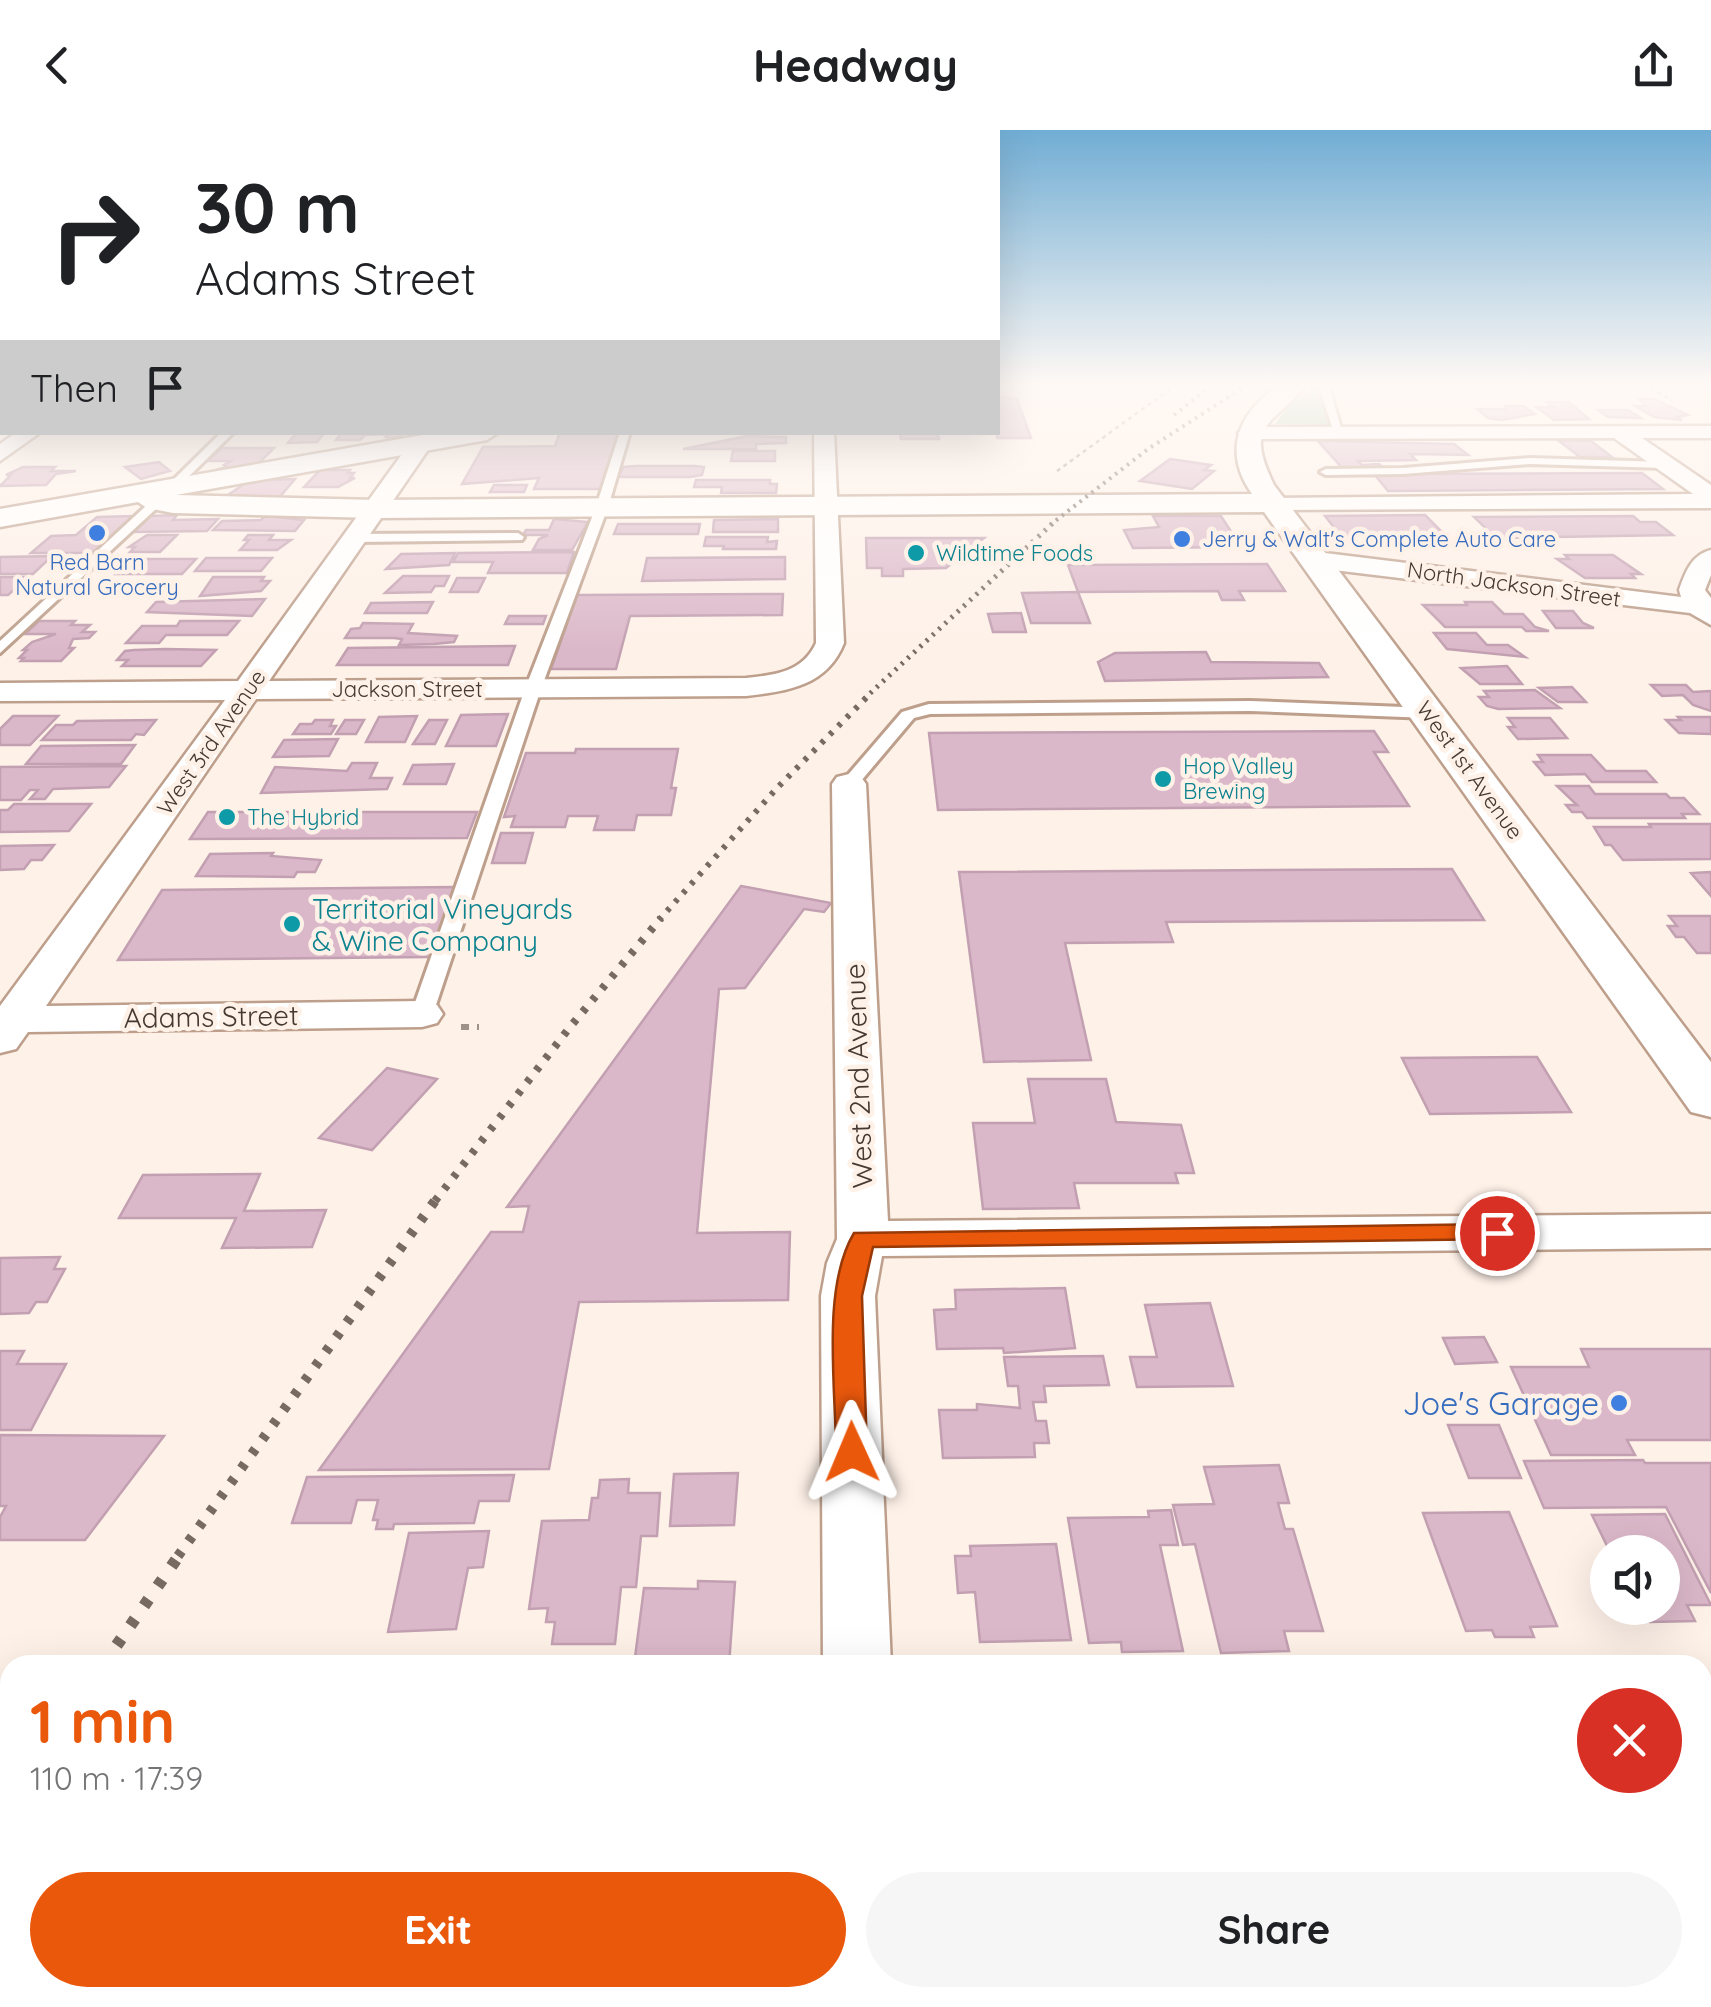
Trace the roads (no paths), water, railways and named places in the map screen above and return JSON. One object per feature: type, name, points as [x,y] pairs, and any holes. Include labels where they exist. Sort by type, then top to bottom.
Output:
[{"type":"street","points":[[0,518],[164,499],[278,475]]},
{"type":"street","name":"West 3rd Avenue","points":[[5,1026],[400,475]]},
{"type":"street","points":[[824,475],[824,506]]},
{"type":"street","name":"West 1st Avenue","points":[[1254,475],[1711,1100]]},
{"type":"street","points":[[1679,475],[1711,499]]},
{"type":"street","points":[[164,499],[376,509],[1711,499]]},
{"type":"street","name":"Jackson Street","points":[[0,692],[746,687],[785,682],[811,672],[826,658],[830,643],[824,506]]},
{"type":"street","points":[[1707,610],[1692,590],[1700,569],[1711,558]]},
{"type":"street","name":"North Jackson Street","points":[[1318,560],[1707,610]]},
{"type":"street","name":"West 2nd Avenue","points":[[850,784],[863,1239],[853,1263],[848,1296],[857,1655]]},
{"type":"street","name":"Adams Street","points":[[5,1026],[422,1014]]},
{"type":"street","points":[[863,1239],[1711,1231]]},
{"type":"lane","points":[[0,648],[188,475]]},
{"type":"lane","points":[[422,1014],[533,688],[612,475]]},
{"type":"lane","points":[[482,537],[498,508]]},
{"type":"lane","points":[[355,538],[518,537]]},
{"type":"lane","points":[[850,784],[908,715],[928,709],[1250,706],[1429,713]]},
{"type":"railway","points":[[1050,525],[1115,475]]},
{"type":"railway","points":[[864,699],[1053,523]]},
{"type":"railway","points":[[659,920],[777,788],[867,697]]},
{"type":"railway","points":[[435,1201],[570,1027],[661,918]]},
{"type":"railway","points":[[178,1556],[437,1198]]},
{"type":"railway","points":[[110,1655],[180,1554]]},
{"type":"place","name":"Red Barn Natural Grocery","points":[[97,533]]},
{"type":"place","name":"Jerry & Walt's Complete Auto Care","points":[[1182,539]]},
{"type":"place","name":"Wildtime Foods","points":[[916,553]]},
{"type":"place","name":"Hop Valley Brewing","points":[[1163,779]]},
{"type":"place","name":"The Hybrid","points":[[227,817]]},
{"type":"place","name":"Territorial Vineyards & Wine Company","points":[[292,924]]},
{"type":"place","name":"Joe's Garage","points":[[1619,1403]]}]
